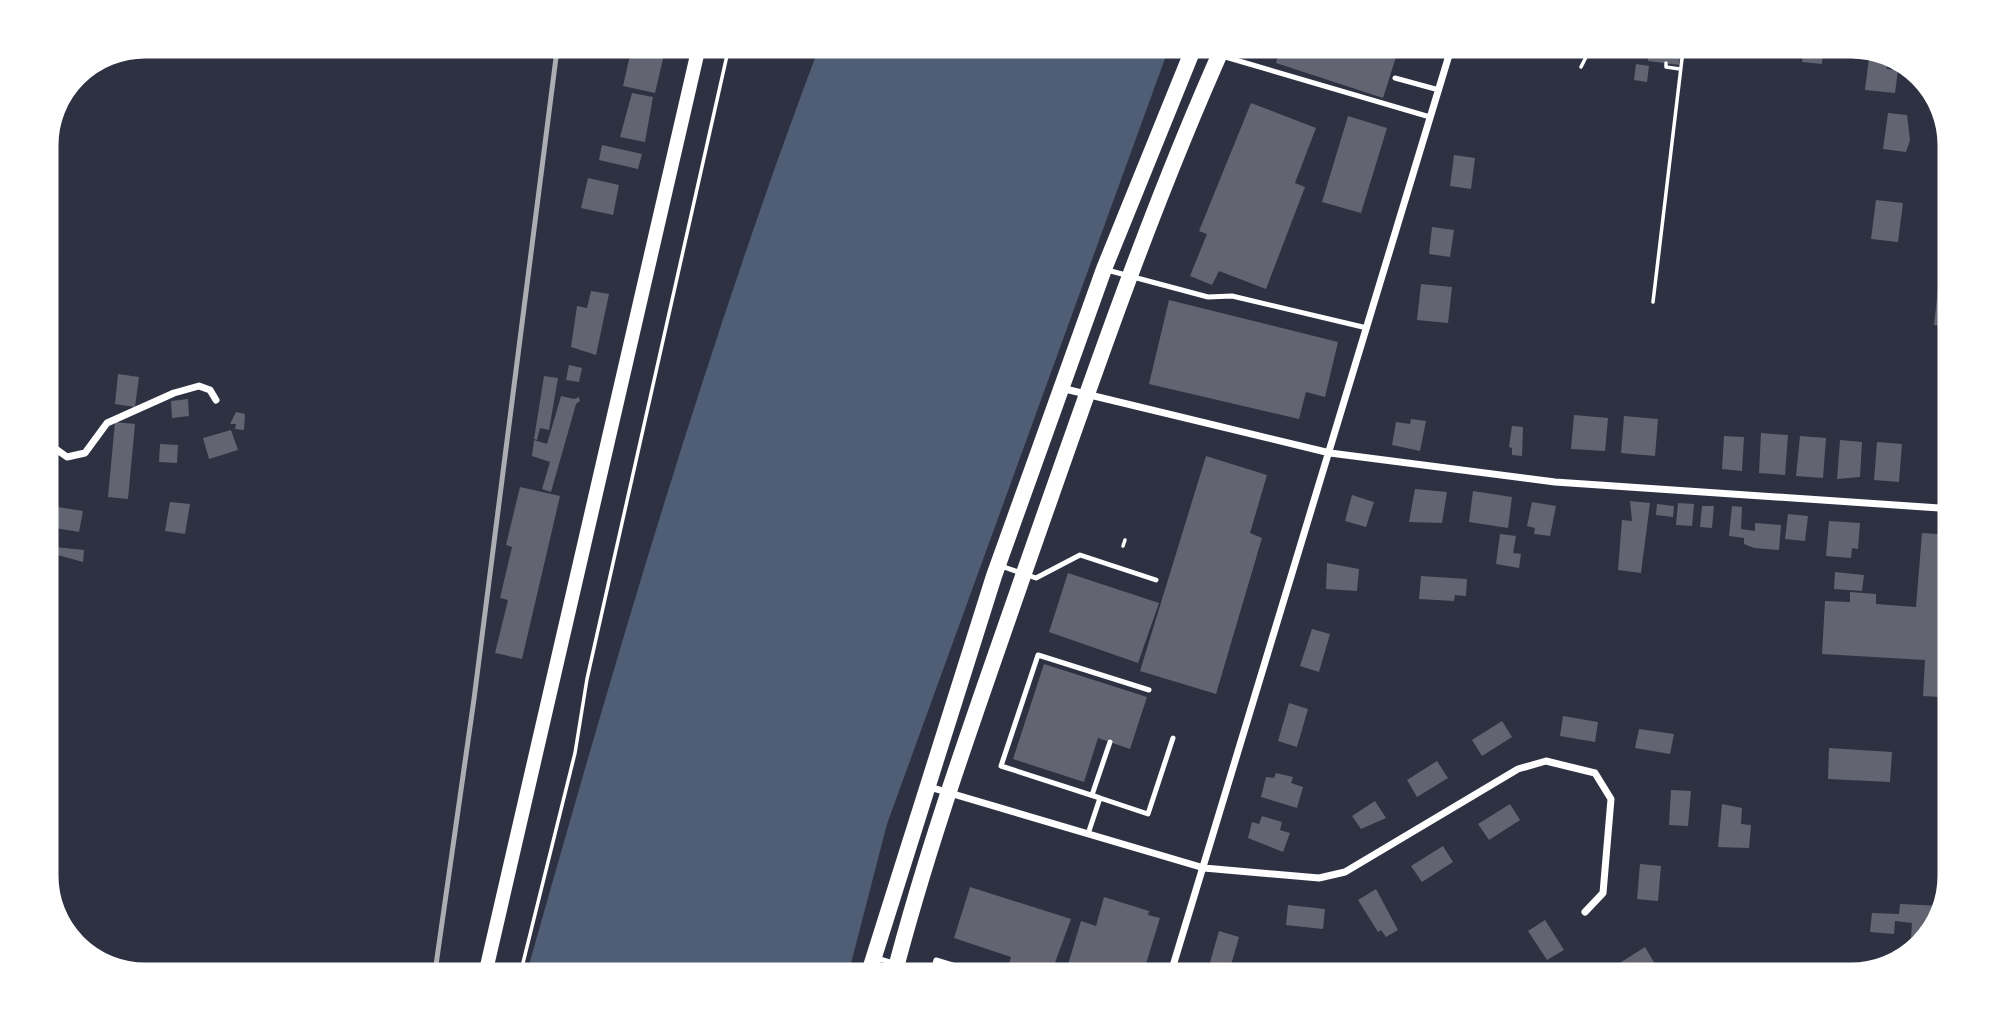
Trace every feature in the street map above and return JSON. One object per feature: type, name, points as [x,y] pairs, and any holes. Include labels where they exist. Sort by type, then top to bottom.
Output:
[{"type":"main road","points":[[487,967],[698,54]]},
{"type":"main road","points":[[870,967],[925,786],[998,565],[1104,269],[1191,54]]},
{"type":"main road","points":[[896,967],[949,793],[1084,395],[1220,54]]},
{"type":"street","points":[[1173,967],[1450,54]]},
{"type":"street","points":[[54,448],[67,457],[85,453],[107,423],[174,393],[200,386],[210,390],[216,400]]},
{"type":"street","points":[[1061,388],[1330,453],[1555,482],[1942,508]]},
{"type":"street","points":[[925,786],[1204,868],[1319,878],[1345,872],[1518,769],[1546,761],[1595,773],[1611,799],[1603,893],[1585,912]]},
{"type":"lane","points":[[1237,54],[1430,117]]},
{"type":"lane","points":[[1395,78],[1439,90]]},
{"type":"lane","points":[[1104,269],[1208,297],[1232,296],[1367,328]]},
{"type":"lane","points":[[998,565],[1036,578],[1080,555],[1157,580]]},
{"type":"lane","points":[[1149,690],[1038,655],[1002,766],[1148,814],[1173,738]]},
{"type":"lane","points":[[1092,795],[1110,742]]},
{"type":"lane","points":[[1088,834],[1100,797]]},
{"type":"lane","points":[[873,957],[889,967]]},
{"type":"lane","points":[[934,967],[936,960],[959,967]]},
{"type":"path","points":[[522,967],[575,753],[587,679],[727,54]]},
{"type":"path","points":[[1581,67],[1588,54]]},
{"type":"path","points":[[1653,302],[1682,54]]},
{"type":"path","points":[[1667,63],[1666,67],[1680,69]]},
{"type":"path","points":[[1123,546],[1125,540]]},
{"type":"water","points":[[817,54],[1167,54],[887,824],[850,967],[528,967],[663,508],[738,274]]},
{"type":"building","points":[[630,54],[664,54],[655,93],[623,86]]},
{"type":"building","points":[[1279,54],[1387,54],[1396,57],[1383,98],[1276,63]]},
{"type":"building","points":[[1648,54],[1680,54],[1679,65],[1648,61]]},
{"type":"building","points":[[1803,54],[1823,54],[1822,64],[1802,62]]},
{"type":"building","points":[[1869,58],[1886,62],[1887,69],[1898,70],[1895,93],[1865,90]]},
{"type":"building","points":[[1636,64],[1649,66],[1647,82],[1634,80]]},
{"type":"building","points":[[632,93],[653,97],[645,142],[620,137]]},
{"type":"building","points":[[1251,103],[1316,128],[1295,183],[1305,187],[1266,289],[1219,271],[1212,285],[1190,276],[1207,234],[1199,231]]},
{"type":"building","points":[[1888,113],[1907,115],[1910,140],[1906,152],[1883,149]]},
{"type":"building","points":[[1348,116],[1387,128],[1361,213],[1322,202]]},
{"type":"building","points":[[602,145],[642,154],[638,169],[599,160]]},
{"type":"building","points":[[1454,155],[1475,158],[1471,189],[1450,186]]},
{"type":"building","points":[[588,178],[619,185],[613,215],[581,208]]},
{"type":"building","points":[[1876,200],[1903,203],[1898,242],[1871,239]]},
{"type":"building","points":[[1432,227],[1454,230],[1450,257],[1429,254]]},
{"type":"building","points":[[1939,280],[1942,280],[1942,326],[1934,325]]},
{"type":"building","points":[[1421,284],[1452,287],[1448,323],[1417,320]]},
{"type":"building","points":[[591,291],[609,294],[596,355],[571,347],[577,306],[587,308]]},
{"type":"building","points":[[1169,300],[1338,342],[1325,397],[1306,392],[1299,419],[1149,384]]},
{"type":"building","points":[[569,365],[582,368],[579,382],[566,380]]},
{"type":"building","points":[[118,374],[139,377],[135,407],[115,404]]},
{"type":"building","points":[[544,376],[558,378],[549,430],[540,428],[537,440],[534,439]]},
{"type":"building","points":[[561,396],[574,399],[579,397],[580,401],[576,404],[551,492],[542,489],[550,462],[532,456],[534,440],[547,444]]},
{"type":"building","points":[[188,399],[189,416],[172,418],[171,401]]},
{"type":"building","points":[[236,412],[245,414],[244,430],[235,429],[236,424],[230,424]]},
{"type":"building","points":[[1574,415],[1608,418],[1605,451],[1571,449]]},
{"type":"building","points":[[1624,416],[1658,419],[1655,456],[1621,453]]},
{"type":"building","points":[[1411,419],[1426,421],[1420,451],[1392,445],[1396,422],[1410,424]]},
{"type":"building","points":[[115,422],[135,424],[128,499],[108,497]]},
{"type":"building","points":[[1512,426],[1523,427],[1522,456],[1512,455],[1512,448],[1509,447]]},
{"type":"building","points":[[231,430],[238,450],[209,459],[203,438]]},
{"type":"building","points":[[1761,433],[1788,435],[1785,475],[1759,473]]},
{"type":"building","points":[[1724,436],[1744,437],[1742,471],[1722,469]]},
{"type":"building","points":[[1800,436],[1826,438],[1823,478],[1796,476]]},
{"type":"building","points":[[1840,440],[1862,442],[1860,477],[1837,479]]},
{"type":"building","points":[[1877,442],[1902,444],[1899,482],[1874,480]]},
{"type":"building","points":[[160,444],[178,445],[177,463],[159,462]]},
{"type":"building","points":[[1206,456],[1267,475],[1250,533],[1262,538],[1216,694],[1140,671]]},
{"type":"building","points":[[520,487],[560,496],[522,659],[495,653],[508,600],[500,598],[512,547],[506,545]]},
{"type":"building","points":[[1415,489],[1447,492],[1442,523],[1409,522]]},
{"type":"building","points":[[1473,491],[1512,497],[1508,528],[1469,522]]},
{"type":"building","points":[[1352,495],[1374,502],[1366,527],[1345,521]]},
{"type":"building","points":[[1630,501],[1650,503],[1641,573],[1618,570],[1622,520],[1632,521]]},
{"type":"building","points":[[170,502],[190,504],[185,534],[165,531]]},
{"type":"building","points":[[1532,502],[1556,506],[1550,536],[1534,534],[1535,528],[1527,526]]},
{"type":"building","points":[[1678,503],[1694,504],[1692,526],[1676,525]]},
{"type":"building","points":[[1657,504],[1674,506],[1673,517],[1656,515]]},
{"type":"building","points":[[1702,506],[1714,506],[1712,528],[1700,527]]},
{"type":"building","points":[[1732,506],[1742,507],[1741,529],[1755,531],[1755,523],[1781,525],[1779,550],[1754,548],[1744,544],[1744,538],[1729,536]]},
{"type":"building","points":[[58,507],[83,511],[79,532],[55,528]]},
{"type":"building","points":[[1788,514],[1808,516],[1805,541],[1785,539]]},
{"type":"building","points":[[1829,521],[1860,523],[1858,549],[1852,548],[1851,558],[1826,556]]},
{"type":"building","points":[[1922,533],[1942,534],[1942,697],[1923,696],[1925,660],[1822,654],[1825,601],[1850,602],[1850,592],[1876,594],[1876,604],[1916,607]]},
{"type":"building","points":[[1500,534],[1516,536],[1513,553],[1521,554],[1519,568],[1496,564]]},
{"type":"building","points":[[55,547],[84,550],[83,562],[54,554]]},
{"type":"building","points":[[1327,563],[1359,569],[1357,591],[1326,589]]},
{"type":"building","points":[[1835,572],[1864,575],[1862,591],[1834,589]]},
{"type":"building","points":[[1068,573],[1159,603],[1138,663],[1049,632]]},
{"type":"building","points":[[1421,576],[1467,579],[1466,596],[1455,595],[1454,601],[1419,599]]},
{"type":"building","points":[[1312,629],[1330,634],[1319,672],[1300,666]]},
{"type":"building","points":[[1044,664],[1147,697],[1130,749],[1098,738],[1084,782],[1013,759]]},
{"type":"building","points":[[1289,703],[1308,709],[1297,747],[1278,741]]},
{"type":"building","points":[[1563,716],[1598,722],[1595,742],[1560,736]]},
{"type":"building","points":[[1502,721],[1512,737],[1482,756],[1472,740]]},
{"type":"building","points":[[1639,729],[1674,734],[1670,754],[1635,748]]},
{"type":"building","points":[[1829,748],[1892,752],[1890,782],[1828,779]]},
{"type":"building","points":[[1437,761],[1448,778],[1417,797],[1407,780]]},
{"type":"building","points":[[1276,773],[1293,777],[1291,783],[1303,787],[1297,808],[1261,797],[1266,777],[1274,778]]},
{"type":"building","points":[[1671,790],[1691,791],[1688,826],[1669,825]]},
{"type":"building","points":[[1375,801],[1386,818],[1361,829],[1352,816]]},
{"type":"building","points":[[1510,804],[1520,820],[1489,840],[1478,824]]},
{"type":"building","points":[[1722,804],[1742,808],[1741,824],[1751,825],[1749,848],[1718,847]]},
{"type":"building","points":[[1262,816],[1282,822],[1280,830],[1290,833],[1283,852],[1248,838],[1252,822],[1259,824]]},
{"type":"building","points":[[1443,846],[1453,862],[1422,882],[1411,866]]},
{"type":"building","points":[[1640,864],[1661,866],[1658,901],[1637,899]]},
{"type":"building","points":[[970,887],[1071,919],[1053,967],[1008,967],[1011,957],[954,938]]},
{"type":"building","points":[[1376,889],[1398,930],[1386,937],[1381,930],[1378,932],[1358,900]]},
{"type":"building","points":[[1104,897],[1149,911],[1148,915],[1160,918],[1145,967],[1133,964],[1132,967],[1067,967],[1081,921],[1096,926]]},
{"type":"building","points":[[1900,904],[1936,906],[1926,926],[1911,944],[1912,923],[1895,921],[1894,934],[1870,932],[1872,913],[1899,914]]},
{"type":"building","points":[[1288,905],[1325,909],[1323,929],[1286,925]]},
{"type":"building","points":[[1545,920],[1564,950],[1547,960],[1528,931]]},
{"type":"building","points":[[1219,931],[1239,937],[1230,967],[1209,966]]},
{"type":"building","points":[[1645,947],[1655,964],[1650,967],[1615,966]]},
{"type":"railway","points":[[436,967],[474,699],[556,54]]}]
